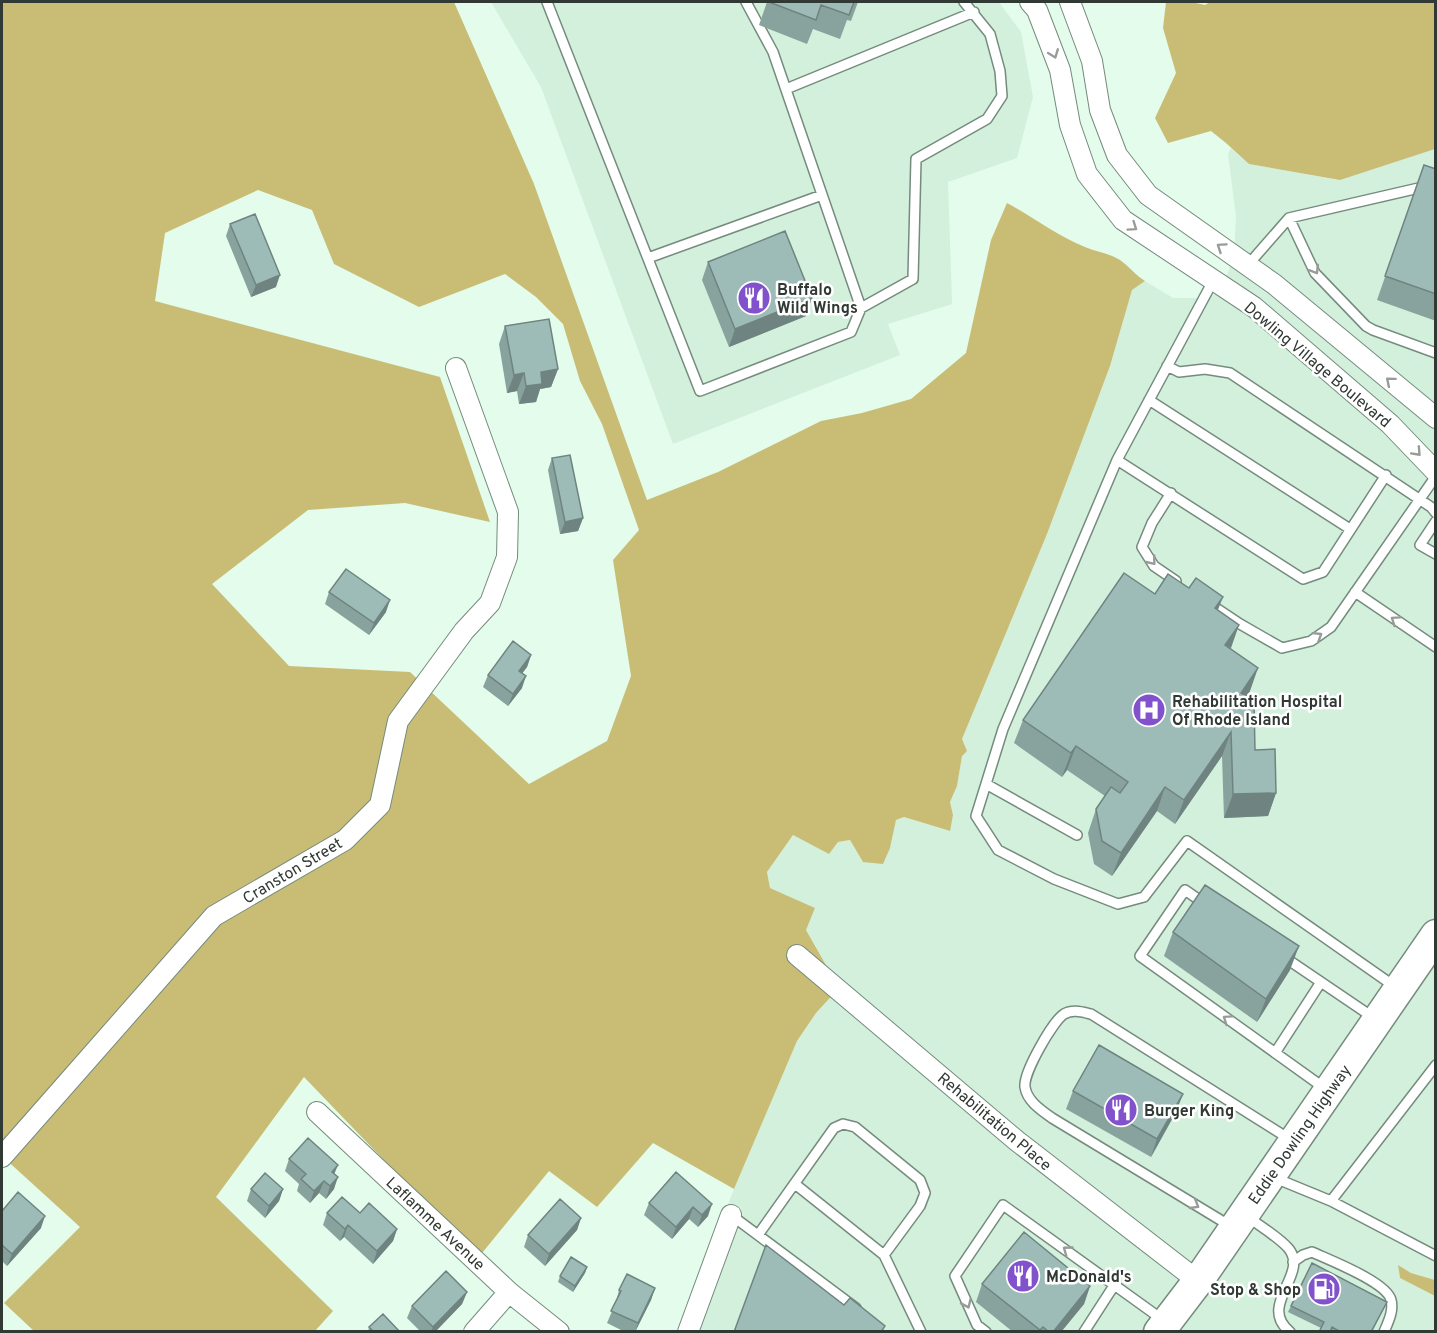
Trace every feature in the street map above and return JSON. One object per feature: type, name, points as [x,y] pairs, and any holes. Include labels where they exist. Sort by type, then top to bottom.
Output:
[{"type":"main road","name":"Eddie Dowling Highway","points":[[1162,1327],[1198,1281],[1436,935]]},
{"type":"street","name":"Dowling Village Boulevard","points":[[1030,2],[1037,10],[1060,70],[1070,125],[1087,174],[1124,220],[1263,315],[1390,424],[1436,474]]},
{"type":"street","name":"Dowling Village Boulevard","points":[[1070,2],[1092,61],[1100,110],[1117,155],[1148,195],[1274,284],[1436,418]]},
{"type":"street","name":"Cranston Street","points":[[2,1157],[214,916],[345,840],[380,805],[398,721],[464,631],[490,603],[507,557],[508,512],[456,368]]},
{"type":"street","name":"Rehabilitation Place","points":[[797,955],[1017,1141],[1198,1281]]},
{"type":"street","name":"Laflamme Avenue","points":[[317,1112],[509,1292],[559,1332]]},
{"type":"street","points":[[688,1332],[731,1215]]},
{"type":"street","points":[[474,1332],[509,1292]]},
{"type":"lane","points":[[547,2],[700,391],[851,332],[861,308],[913,279],[916,159],[987,118],[1002,96],[1000,71],[990,34],[964,2]]},
{"type":"lane","points":[[746,2],[773,52],[861,308]]},
{"type":"lane","points":[[786,89],[974,12]]},
{"type":"lane","points":[[1247,266],[1289,218],[1436,184]]},
{"type":"lane","points":[[1425,186],[1436,190]]},
{"type":"lane","points":[[648,258],[822,195]]},
{"type":"lane","points":[[1289,218],[1315,273],[1366,326],[1436,353]]},
{"type":"lane","points":[[1213,281],[1117,460],[1003,729],[976,816],[998,850],[1054,879],[1118,904],[1144,897],[1187,841],[1399,989]]},
{"type":"lane","points":[[1167,366],[1179,372],[1205,369],[1230,374],[1386,475],[1436,513]]},
{"type":"lane","points":[[1149,400],[1350,529]]},
{"type":"lane","points":[[1117,460],[1303,579],[1323,572],[1386,475]]},
{"type":"lane","points":[[1202,598],[1240,624],[1282,648],[1311,640],[1331,627],[1436,474]]},
{"type":"lane","points":[[1171,493],[1152,523],[1142,547],[1154,566],[1183,585]]},
{"type":"lane","points":[[1436,520],[1420,545],[1436,554]]},
{"type":"lane","points":[[1355,592],[1436,647]]},
{"type":"lane","points":[[986,784],[1077,835]]},
{"type":"lane","points":[[1214,910],[1185,890],[1140,956],[1329,1091]]},
{"type":"lane","points":[[1273,950],[1377,1020]]},
{"type":"lane","points":[[1275,1053],[1321,982]]},
{"type":"lane","points":[[1290,1332],[1280,1321],[1278,1313],[1293,1262],[1289,1249],[1239,1221],[1157,1181],[1052,1118],[1031,1100],[1025,1087],[1027,1073],[1055,1023],[1065,1013],[1078,1011],[1091,1014],[1293,1142]]},
{"type":"lane","points":[[1331,1201],[1436,1065]]},
{"type":"lane","points":[[758,1235],[834,1128],[843,1124],[855,1127],[920,1180],[925,1192],[920,1206],[884,1255]]},
{"type":"lane","points":[[1270,1176],[1331,1201],[1436,1256]]},
{"type":"lane","points":[[795,1184],[884,1255],[919,1330]]},
{"type":"lane","points":[[986,1332],[977,1325],[955,1276],[1003,1204],[1114,1284],[1162,1327]]},
{"type":"lane","points":[[731,1215],[868,1318]]},
{"type":"lane","points":[[1293,1262],[1312,1252],[1376,1283],[1391,1298],[1392,1310],[1384,1332]]},
{"type":"lane","points":[[1084,1332],[1114,1284]]},
{"type":"shaded area","points":[[2,2],[454,2],[534,184],[647,500],[718,472],[821,421],[862,413],[911,399],[966,353],[991,240],[1007,203],[1075,243],[1120,260],[1145,281],[1132,290],[1110,366],[1047,534],[962,739],[967,751],[962,756],[957,786],[950,802],[953,815],[950,831],[904,817],[896,820],[890,848],[883,864],[863,862],[850,840],[838,842],[829,854],[793,835],[767,872],[770,888],[815,908],[806,930],[839,988],[816,1013],[797,1041],[734,1189],[653,1143],[597,1207],[549,1171],[478,1258],[304,1077],[216,1197],[333,1311],[315,1331],[35,1332],[4,1303],[80,1227],[2,1156]],"holes":[[[258,190],[312,210],[334,264],[419,307],[505,274],[536,297],[563,324],[580,381],[602,424],[639,530],[613,560],[631,676],[607,741],[529,784],[410,672],[289,666],[212,584],[308,510],[405,503],[490,522],[440,377],[155,301],[165,233]]]},
{"type":"shaded area","points":[[491,2],[999,2],[1021,32],[1033,97],[1017,158],[948,182],[952,304],[888,324],[900,355],[673,444],[541,87]]},
{"type":"shaded area","points":[[1166,2],[1191,2],[1205,5],[1210,2],[1435,2],[1435,149],[1340,180],[1249,164],[1211,131],[1168,143],[1155,118],[1176,73],[1163,28]]},
{"type":"shaded area","points":[[1231,148],[1249,164],[1339,180],[1435,149],[1435,1280],[1411,1273],[1398,1266],[1400,1278],[1435,1296],[1435,1331],[679,1332],[734,1189],[797,1041],[816,1013],[839,988],[806,930],[815,908],[770,888],[767,872],[793,835],[829,854],[838,842],[850,840],[863,862],[890,848],[896,820],[904,817],[949,831],[953,815],[950,802],[957,786],[962,739],[1047,534],[1110,366],[1132,290],[1145,281],[1173,298],[1197,298],[1218,294],[1227,275],[1234,255],[1236,216],[1228,154]]},
{"type":"shaded area","points":[[1398,1265],[1411,1273],[1435,1280],[1435,1296],[1400,1278]]},
{"type":"building","points":[[769,2],[854,2],[849,15],[821,5],[816,20]]},
{"type":"building","points":[[1424,165],[1436,169],[1436,294],[1385,276]]},
{"type":"building","points":[[255,214],[280,275],[256,285],[230,224]]},
{"type":"building","name":"Buffalo Wild Wings","points":[[785,231],[812,298],[735,329],[708,262]]},
{"type":"building","points":[[549,319],[558,369],[541,372],[542,384],[526,386],[524,373],[514,375],[505,326]]},
{"type":"building","points":[[570,455],[583,518],[565,522],[552,458]]},
{"type":"building","points":[[346,569],[390,600],[374,623],[329,592]]},
{"type":"building","points":[[1124,573],[1155,594],[1168,574],[1189,588],[1196,578],[1223,597],[1215,608],[1239,625],[1225,645],[1258,668],[1241,693],[1254,702],[1255,750],[1275,749],[1276,793],[1233,794],[1231,732],[1184,800],[1165,787],[1121,853],[1102,841],[1096,809],[1111,787],[1120,793],[1128,782],[1076,746],[1071,753],[1023,720]]},
{"type":"building","points":[[513,641],[531,655],[519,671],[526,676],[513,694],[488,675]]},
{"type":"building","points":[[1205,885],[1299,946],[1266,999],[1173,932]]},
{"type":"building","name":"Burger King","points":[[1099,1045],[1183,1094],[1157,1139],[1073,1091]]},
{"type":"building","points":[[308,1138],[338,1165],[332,1172],[338,1177],[330,1186],[324,1181],[314,1191],[301,1179],[306,1174],[289,1159]]},
{"type":"building","points":[[676,1172],[712,1204],[702,1215],[693,1207],[676,1227],[649,1203]]},
{"type":"building","points":[[265,1173],[283,1189],[269,1206],[251,1189]]},
{"type":"building","points":[[18,1192],[45,1216],[12,1254],[2,1245],[2,1211]]},
{"type":"building","points":[[342,1197],[360,1213],[369,1203],[397,1229],[377,1251],[348,1225],[345,1229],[327,1213]]},
{"type":"building","points":[[560,1199],[581,1218],[549,1254],[528,1235]]},
{"type":"building","name":"McDonald's","points":[[1024,1232],[1090,1286],[1053,1332],[1043,1327],[1040,1330],[982,1284]]},
{"type":"building","points":[[766,1245],[844,1305],[850,1298],[885,1326],[881,1332],[734,1332]]},
{"type":"building","points":[[571,1257],[587,1267],[575,1286],[560,1276]]},
{"type":"building","name":"Stop & Shop","points":[[1312,1263],[1387,1302],[1371,1332],[1341,1332],[1332,1327],[1330,1332],[1322,1332],[1320,1330],[1324,1322],[1291,1306]]},
{"type":"building","points":[[446,1271],[467,1292],[433,1327],[412,1306]]},
{"type":"building","points":[[627,1274],[655,1288],[638,1323],[611,1311]]},
{"type":"building","points":[[383,1314],[400,1332],[374,1332],[369,1327]]},
{"type":"place","name":"Buffalo Wild Wings","points":[[754,298]]},
{"type":"place","name":"Rehabilitation Hospital Of Rhode Island","points":[[1149,710]]},
{"type":"place","name":"Burger King","points":[[1121,1110]]},
{"type":"place","name":"McDonald's","points":[[1023,1276]]},
{"type":"place","name":"Stop & Shop","points":[[1324,1289]]}]
